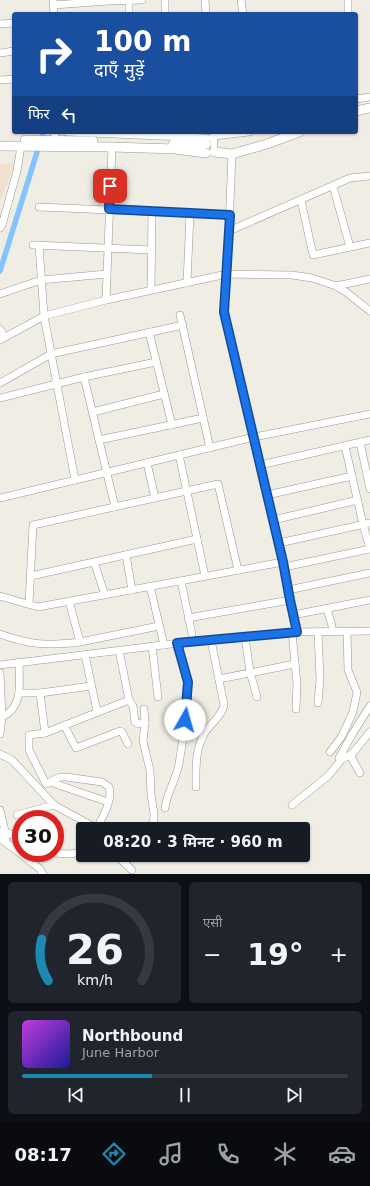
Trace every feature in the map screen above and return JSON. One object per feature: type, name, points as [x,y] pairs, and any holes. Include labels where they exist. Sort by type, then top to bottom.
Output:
[{"type":"main road","points":[[358,105],[370,102]]},
{"type":"main road","points":[[358,111],[370,108]]},
{"type":"main road","points":[[0,146],[54,140],[149,139],[211,142],[242,147],[265,141],[281,134]]},
{"type":"main road","points":[[54,140],[112,147],[175,149],[211,142],[232,154],[294,134]]},
{"type":"main road","points":[[0,140],[23,144]]},
{"type":"street","points":[[129,0],[130,12]]},
{"type":"street","points":[[53,3],[142,0]]},
{"type":"street","points":[[165,0],[165,12]]},
{"type":"street","points":[[204,0],[206,12]]},
{"type":"street","points":[[241,0],[242,12]]},
{"type":"street","points":[[348,0],[348,12]]},
{"type":"street","points":[[0,24],[12,23]]},
{"type":"street","points":[[0,53],[12,51]]},
{"type":"street","points":[[0,80],[12,79]]},
{"type":"street","points":[[358,98],[370,96]]},
{"type":"street","points":[[90,134],[149,139]]},
{"type":"street","points":[[211,142],[241,134]]},
{"type":"street","points":[[0,228],[23,144]]},
{"type":"street","points":[[106,300],[112,147]]},
{"type":"street","points":[[232,154],[224,312],[284,565],[295,631],[295,664],[297,684],[296,709]]},
{"type":"street","points":[[229,231],[350,178],[370,176]]},
{"type":"street","points":[[333,186],[350,247]]},
{"type":"street","points":[[301,200],[313,256],[370,243]]},
{"type":"street","points":[[39,208],[109,209],[230,215]]},
{"type":"street","points":[[151,290],[152,211]]},
{"type":"street","points":[[187,282],[190,213]]},
{"type":"street","points":[[75,480],[44,316],[36,245],[151,250]]},
{"type":"street","points":[[0,294],[41,280],[107,274]]},
{"type":"street","points":[[0,329],[2,339],[44,316],[106,300],[227,274],[292,275],[312,278],[336,286],[370,311]]},
{"type":"street","points":[[336,286],[370,279]]},
{"type":"street","points":[[180,315],[210,448]]},
{"type":"street","points":[[0,383],[51,354],[183,325]]},
{"type":"street","points":[[149,332],[172,425]]},
{"type":"street","points":[[0,398],[84,377],[156,362]]},
{"type":"street","points":[[84,377],[115,506]]},
{"type":"street","points":[[92,412],[164,394]]},
{"type":"street","points":[[0,498],[254,437],[370,414]]},
{"type":"street","points":[[99,440],[203,418]]},
{"type":"street","points":[[260,465],[370,440]]},
{"type":"street","points":[[360,442],[370,489]]},
{"type":"street","points":[[0,596],[38,607],[238,570],[284,565],[370,549],[367,524],[358,500],[345,446]]},
{"type":"street","points":[[179,455],[205,576]]},
{"type":"street","points":[[147,463],[155,498]]},
{"type":"street","points":[[268,495],[352,476]]},
{"type":"street","points":[[29,604],[33,524],[218,484],[238,570]]},
{"type":"street","points":[[273,520],[358,500]]},
{"type":"street","points":[[279,543],[367,524]]},
{"type":"street","points":[[31,576],[197,539]]},
{"type":"street","points":[[126,555],[132,590]]},
{"type":"street","points":[[94,562],[104,595]]},
{"type":"street","points":[[288,590],[370,573]]},
{"type":"street","points":[[181,581],[192,634]]},
{"type":"street","points":[[150,586],[163,641]]},
{"type":"street","points":[[188,618],[290,600]]},
{"type":"street","points":[[293,615],[370,600]]},
{"type":"street","points":[[69,601],[80,642]]},
{"type":"street","points":[[327,609],[332,626]]},
{"type":"street","points":[[0,634],[38,644],[61,644],[80,642],[160,626]]},
{"type":"street","points":[[0,665],[152,646],[163,641],[177,643],[295,631],[370,631]]},
{"type":"street","points":[[318,632],[320,679],[318,703]]},
{"type":"street","points":[[330,752],[342,736],[353,712],[357,692],[348,670],[347,632]]},
{"type":"street","points":[[245,637],[250,672],[257,697]]},
{"type":"street","points":[[196,786],[196,768],[203,735],[223,708],[211,640]]},
{"type":"street","points":[[165,808],[167,794],[179,765],[188,690],[188,682],[177,643]]},
{"type":"street","points":[[152,646],[158,697]]},
{"type":"street","points":[[119,650],[129,700],[133,706],[135,722],[139,724],[145,723]]},
{"type":"street","points":[[85,655],[97,711]]},
{"type":"street","points":[[2,717],[12,710],[18,700],[19,662]]},
{"type":"street","points":[[219,679],[295,664]]},
{"type":"street","points":[[0,673],[2,717],[0,734]]},
{"type":"street","points":[[19,693],[40,693],[91,686]]},
{"type":"street","points":[[40,693],[45,732]]},
{"type":"street","points":[[100,822],[108,802],[110,789],[108,785],[102,782],[66,777],[60,777],[46,784],[33,757],[30,754],[28,746],[29,735],[45,732],[129,700]]},
{"type":"street","points":[[342,759],[339,758],[352,733],[370,706]]},
{"type":"street","points":[[144,709],[145,723],[143,742],[150,770],[153,822]]},
{"type":"street","points":[[64,725],[76,748],[120,731],[128,744]]},
{"type":"street","points":[[292,805],[328,776],[342,759],[356,750],[370,732]]},
{"type":"street","points":[[0,754],[12,760],[54,805],[87,822]]},
{"type":"street","points":[[350,755],[360,773]]},
{"type":"street","points":[[50,782],[108,802]]},
{"type":"street","points":[[36,810],[54,805]]},
{"type":"street","points":[[0,810],[6,843]]},
{"type":"street","points":[[0,838],[40,869],[43,874]]},
{"type":"street","points":[[64,854],[76,853]]},
{"type":"street","points":[[123,862],[132,870]]},
{"type":"shaded area","points":[[15,163],[0,202],[0,164]]},
{"type":"waterway","points":[[0,271],[43,134]]},
{"type":"route","points":[[110,186],[109,209],[230,215],[224,312],[283,562],[297,632],[177,643],[188,682],[185,720]]}]
